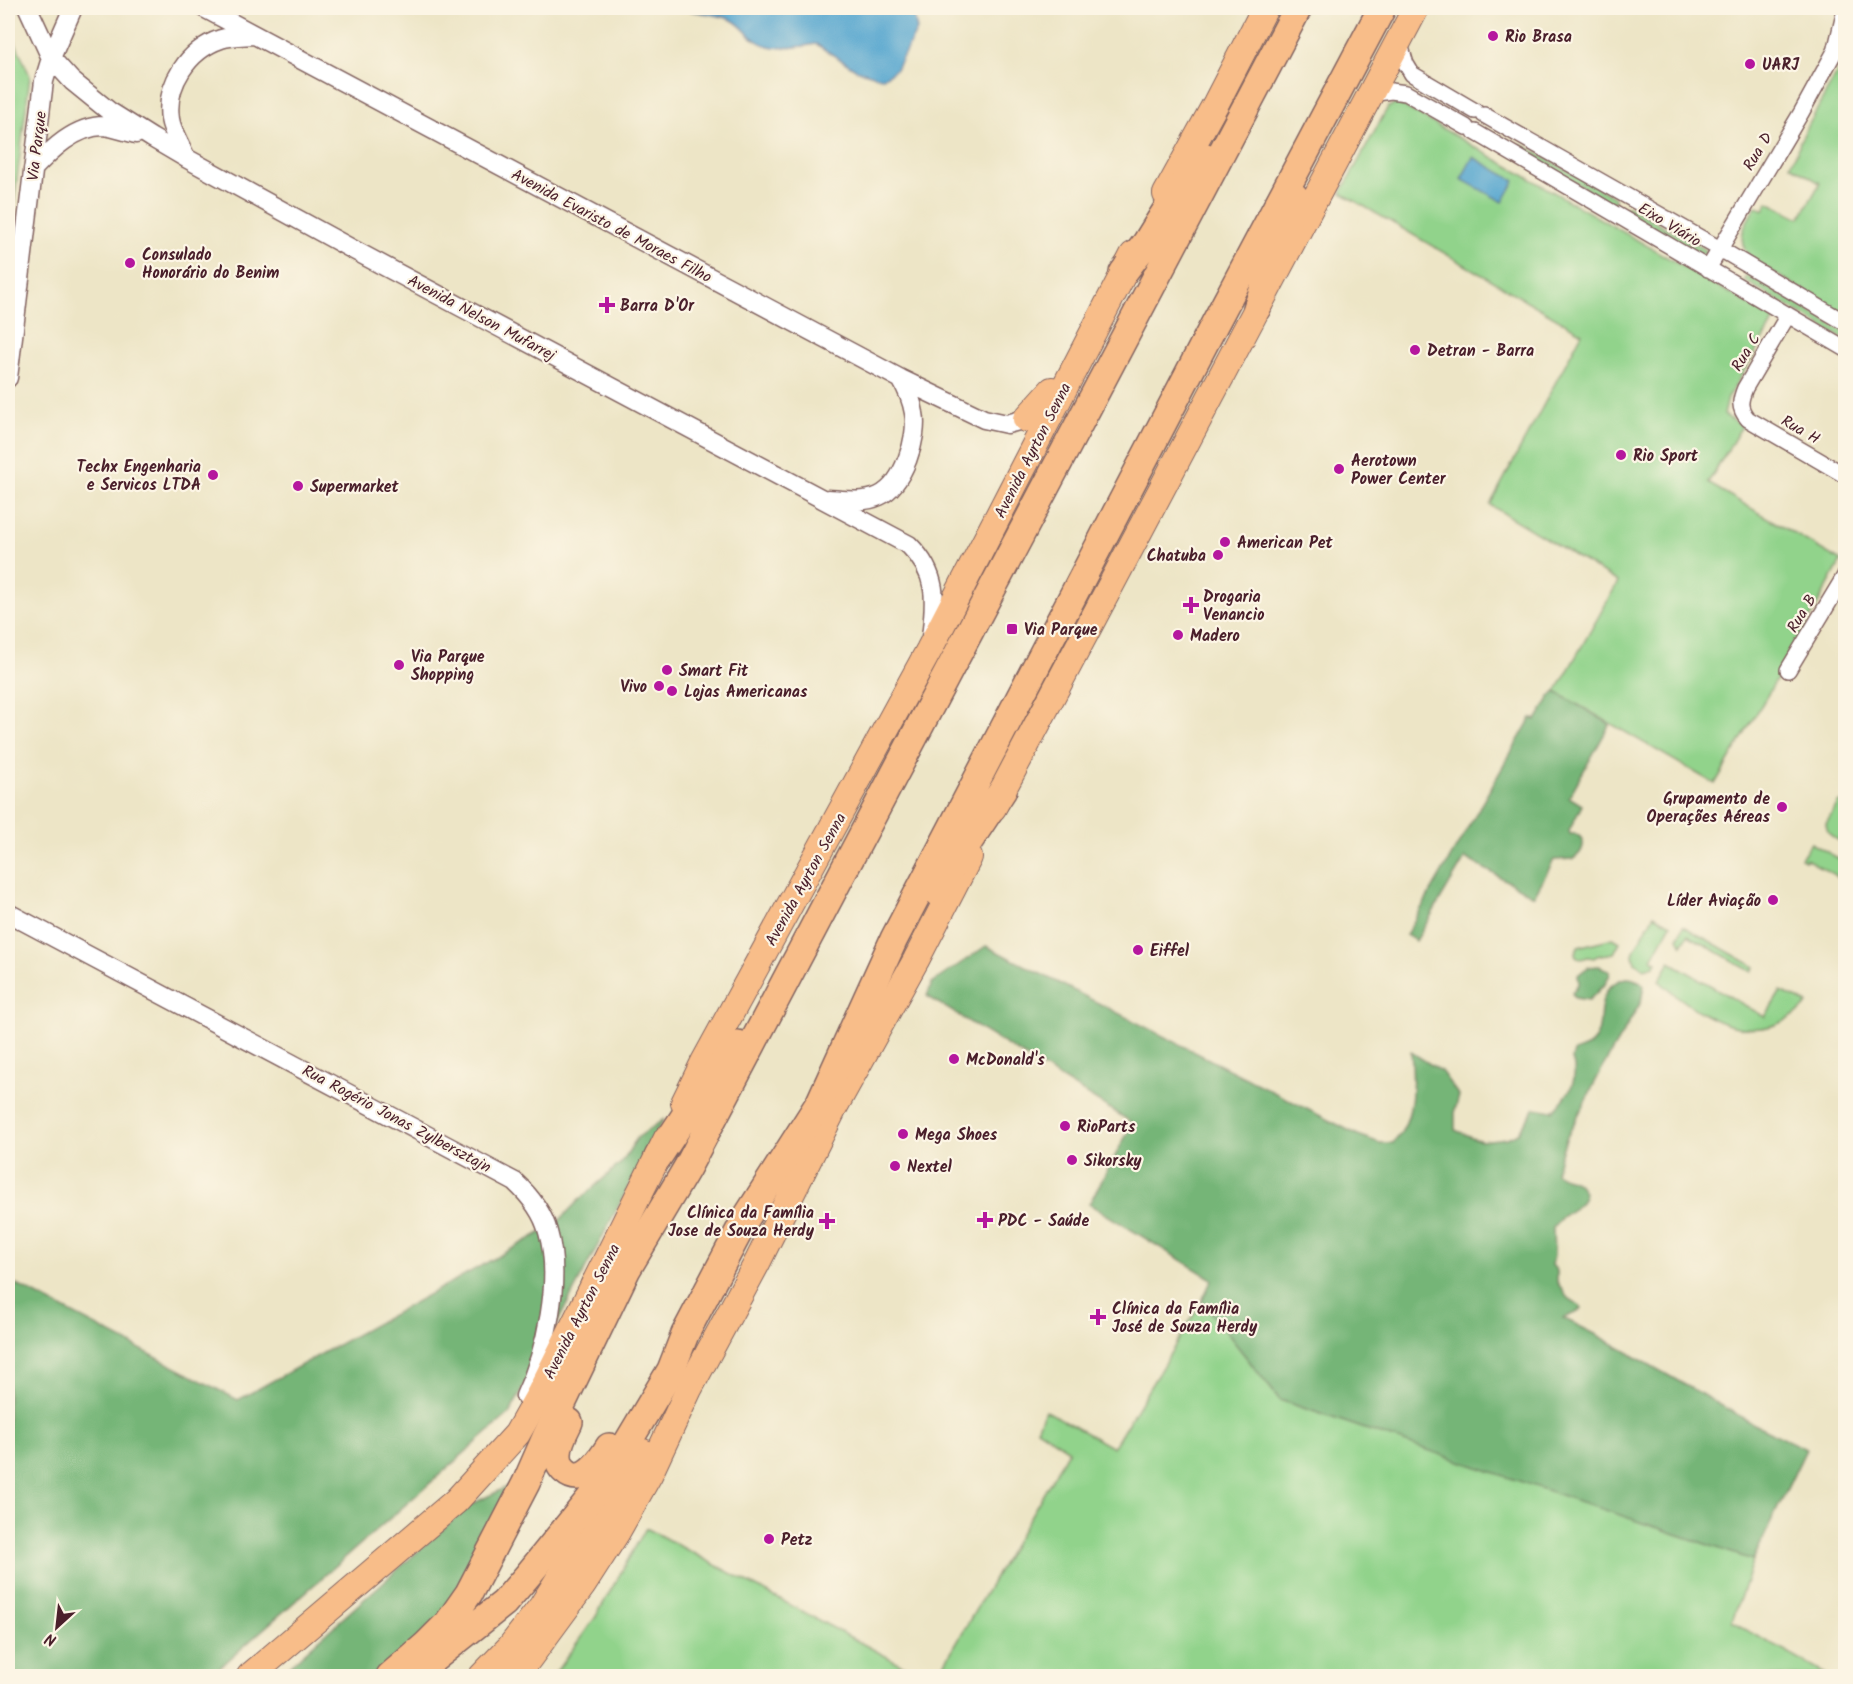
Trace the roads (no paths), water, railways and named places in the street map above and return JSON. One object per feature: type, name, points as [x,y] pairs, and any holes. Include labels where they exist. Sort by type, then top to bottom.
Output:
[{"type":"highway","name":"Avenida Ayrton Senna","points":[[250,1677],[456,1501],[517,1434],[595,1284],[704,1062],[929,651],[1077,360],[1265,8]]},
{"type":"highway","name":"Avenida Ayrton Senna","points":[[400,1674],[448,1623],[469,1593],[526,1483],[627,1269],[687,1168],[1298,8]]},
{"type":"highway","name":"Avenida Ayrton Senna","points":[[400,1674],[504,1603],[593,1495],[619,1457],[671,1370],[685,1334],[746,1218],[820,1102],[894,939],[1382,8]]},
{"type":"highway","points":[[516,1677],[583,1585],[617,1532],[649,1475],[689,1389],[761,1256],[834,1108],[952,892],[1155,500],[1416,8]]},
{"type":"highway","points":[[1123,273],[1146,243],[1180,188],[1242,112]]},
{"type":"highway","points":[[1257,308],[1285,231],[1318,128]]},
{"type":"highway","points":[[1026,419],[1077,360]]},
{"type":"highway","points":[[894,939],[914,921],[1003,790]]},
{"type":"highway","points":[[658,1157],[721,1064],[774,1002]]},
{"type":"highway","points":[[685,1334],[666,1359],[603,1458],[594,1468],[578,1476],[564,1471],[559,1464],[558,1456],[562,1437],[655,1247],[687,1168]]},
{"type":"highway","points":[[526,1483],[537,1440],[595,1284]]},
{"type":"highway","points":[[482,1677],[510,1647],[542,1606],[577,1550],[689,1389]]},
{"type":"street","name":"Avenida Nelson Mufarrej","points":[[28,8],[51,58],[72,81],[109,111],[152,138],[739,456],[900,539],[917,553],[926,565],[933,584],[934,614],[929,651]]},
{"type":"street","name":"Via Parque","points":[[8,378],[44,81],[51,58],[73,8]]},
{"type":"street","name":"Avenida Evaristo de Moraes Filho","points":[[204,8],[901,379],[984,419],[1007,424],[1026,419]]},
{"type":"street","name":"Rua D","points":[[1835,51],[1845,10]]},
{"type":"street","points":[[186,158],[171,122],[169,102],[176,78],[191,57],[206,46],[222,39],[254,35]]},
{"type":"street","name":"Rua D","points":[[1708,268],[1845,37]]},
{"type":"street","name":"Eixo Viário","points":[[1399,41],[1406,64],[1412,74],[1421,80],[1720,249],[1845,323]]},
{"type":"street","points":[[1413,96],[1421,80]]},
{"type":"street","name":"Eixo Viário","points":[[1370,94],[1400,91],[1413,96],[1845,349]]},
{"type":"street","points":[[33,169],[60,142],[92,128],[104,126],[152,138]]},
{"type":"street","points":[[1733,283],[1744,264]]},
{"type":"street","name":"Rua C","points":[[1741,410],[1740,398],[1788,315]]},
{"type":"street","points":[[823,499],[867,500],[878,496],[894,485],[901,475],[908,457],[915,421],[908,391],[901,379]]},
{"type":"street","name":"Rua H","points":[[1741,410],[1748,419],[1845,476]]},
{"type":"street","name":"Rua B","points":[[1788,670],[1845,574]]},
{"type":"street","name":"Rua Rogério Jonas Zylbersztajn","points":[[8,913],[509,1178],[526,1194],[544,1221],[553,1257],[548,1324],[534,1376],[489,1464]]},
{"type":"water","points":[[687,8],[909,8],[913,10],[917,30],[896,69],[883,78],[857,70],[816,44],[786,48],[770,47],[754,39],[732,20],[718,15],[691,11]]},
{"type":"water","points":[[1473,157],[1515,181],[1503,202],[1461,179]]},
{"type":"place","name":"Rio Brasa","points":[[1493,36]]},
{"type":"place","name":"UARJ","points":[[1750,64]]},
{"type":"place","name":"Consulado Honorário do Benim","points":[[130,263]]},
{"type":"place","name":"Barra D'Or","points":[[607,305]]},
{"type":"place","name":"Detran - Barra","points":[[1415,350]]},
{"type":"place","name":"Rio Sport","points":[[1621,455]]},
{"type":"place","name":"Aerotown Power Center","points":[[1339,469]]},
{"type":"place","name":"Techx Engenharia e Servicos LTDA","points":[[213,475]]},
{"type":"place","name":"Supermarket","points":[[298,486]]},
{"type":"place","name":"American Pet","points":[[1225,542]]},
{"type":"place","name":"Chatuba","points":[[1218,555]]},
{"type":"place","name":"Drogaria Venancio","points":[[1191,605]]},
{"type":"place","name":"Via Parque","points":[[1012,629]]},
{"type":"place","name":"Madero","points":[[1178,635]]},
{"type":"place","name":"Via Parque Shopping","points":[[399,665]]},
{"type":"place","name":"Smart Fit","points":[[667,670]]},
{"type":"place","name":"Vivo","points":[[659,686]]},
{"type":"place","name":"Lojas Americanas","points":[[672,691]]},
{"type":"place","name":"Grupamento de Operações Aéreas","points":[[1782,807]]},
{"type":"place","name":"Líder Aviação","points":[[1773,900]]},
{"type":"place","name":"Eiffel","points":[[1138,950]]},
{"type":"place","name":"McDonald's","points":[[954,1059]]},
{"type":"place","name":"RioParts","points":[[1065,1126]]},
{"type":"place","name":"Mega Shoes","points":[[903,1134]]},
{"type":"place","name":"Sikorsky","points":[[1072,1160]]},
{"type":"place","name":"Nextel","points":[[895,1166]]},
{"type":"place","name":"PDC - Saúde","points":[[985,1220]]},
{"type":"place","name":"Clínica da Família Jose de Souza Herdy","points":[[827,1221]]},
{"type":"place","name":"Clínica da Família José de Souza Herdy","points":[[1098,1317]]},
{"type":"place","name":"Petz","points":[[769,1539]]}]
